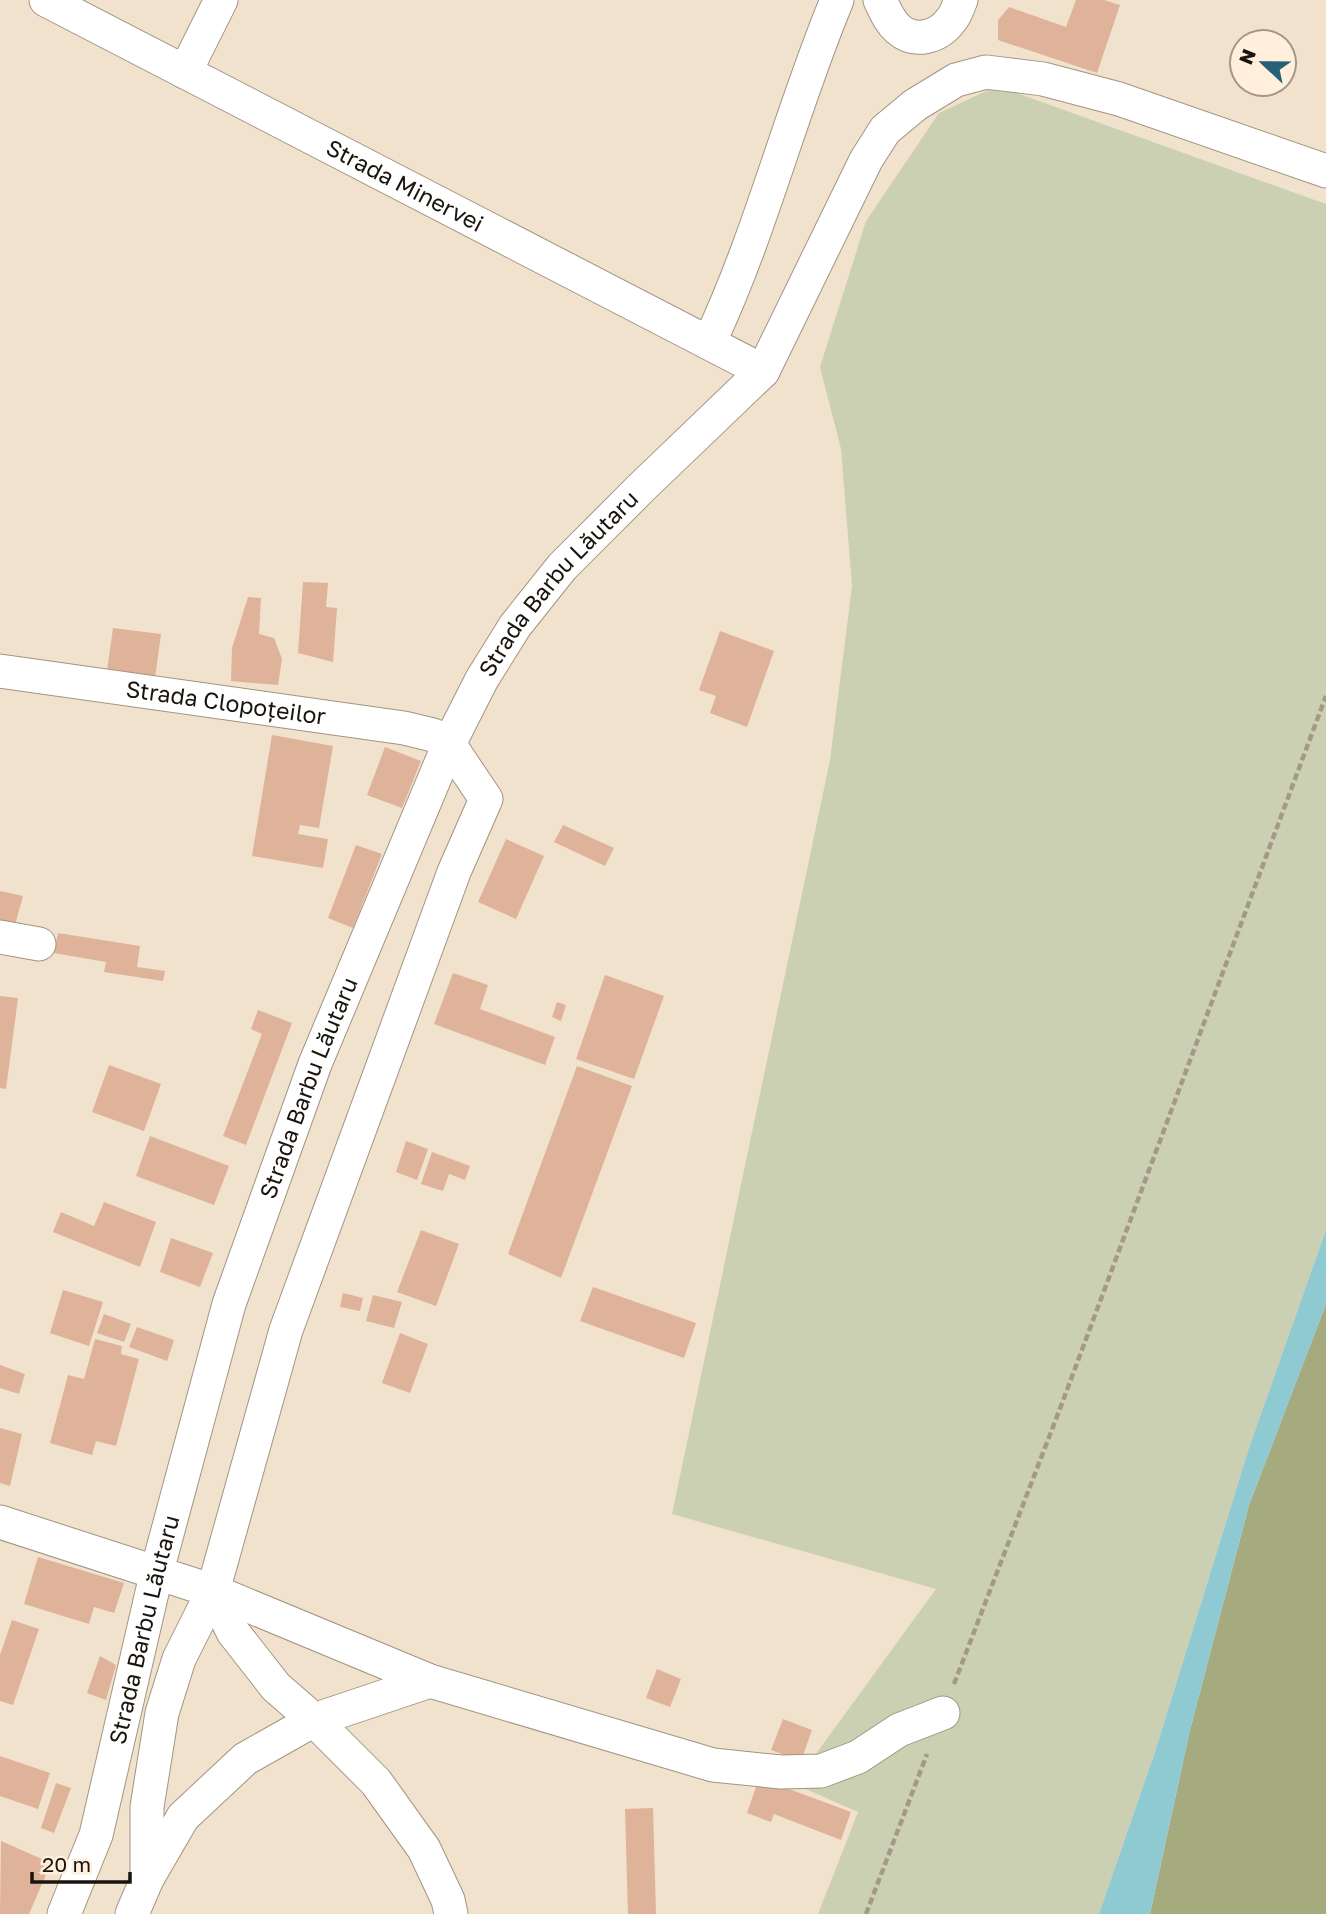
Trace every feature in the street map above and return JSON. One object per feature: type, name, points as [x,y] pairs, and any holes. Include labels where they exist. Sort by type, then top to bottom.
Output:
[{"type":"street","name":"Strada Minervei","points":[[46,0],[764,371]]},
{"type":"street","points":[[185,72],[221,0]]},
{"type":"street","points":[[709,343],[735,288],[814,54],[836,0]]},
{"type":"street","points":[[880,0],[889,19],[899,31],[927,37],[936,34],[952,20],[961,0]]},
{"type":"street","points":[[764,371],[866,160],[885,131],[915,105],[956,80],[986,72],[1043,79],[1119,99],[1326,171]]},
{"type":"street","name":"Strada Barbu Lăutaru","points":[[64,1914],[96,1835],[157,1571],[229,1304],[315,1064],[449,744],[482,679],[515,626],[562,567],[764,371]]},
{"type":"street","name":"Strada Clopoțeilor","points":[[0,671],[404,727],[433,735],[449,744]]},
{"type":"street","points":[[147,1879],[147,1807],[162,1713],[178,1659],[213,1591],[286,1331],[454,872],[486,799],[449,744]]},
{"type":"street","points":[[0,937],[39,944]]},
{"type":"street","points":[[0,1522],[213,1591],[430,1681],[713,1765],[781,1772],[821,1771],[858,1757],[900,1730],[943,1713]]},
{"type":"street","points":[[213,1591],[233,1632],[269,1678],[376,1782],[424,1849],[449,1900],[451,1914]]},
{"type":"street","points":[[132,1914],[147,1879],[183,1817],[245,1759],[314,1720],[430,1681]]},
{"type":"path","points":[[866,1914],[1061,1406],[1326,696]]},
{"type":"green space","points":[[997,86],[1326,204],[1326,1230],[1249,1448],[1156,1749],[1099,1914],[818,1914],[858,1812],[794,1784],[936,1589],[672,1514],[830,760],[852,586],[841,449],[820,367],[866,221],[939,113]]},
{"type":"green space","points":[[1326,1304],[1326,1914],[1150,1914],[1190,1730],[1249,1505]]},
{"type":"water","points":[[1326,1230],[1326,1304],[1249,1505],[1190,1730],[1150,1914],[1099,1914],[1156,1749],[1249,1448]]},
{"type":"building","points":[[1076,0],[1104,0],[1120,5],[1097,73],[998,40],[998,20],[1009,7],[1066,27]]},
{"type":"building","points":[[303,582],[328,583],[326,607],[337,608],[333,662],[298,653]]},
{"type":"building","points":[[248,597],[261,598],[259,634],[274,638],[282,659],[278,685],[231,681],[232,648]]},
{"type":"building","points":[[113,628],[161,634],[155,678],[107,671]]},
{"type":"building","points":[[720,631],[774,651],[747,727],[710,713],[716,696],[699,690]]},
{"type":"building","points":[[272,735],[333,746],[319,828],[300,825],[298,834],[328,839],[323,868],[252,856]]},
{"type":"building","points":[[385,747],[421,761],[402,808],[367,795]]},
{"type":"building","points":[[563,825],[614,848],[605,866],[554,842]]},
{"type":"building","points":[[506,839],[544,856],[516,919],[478,902]]},
{"type":"building","points":[[356,845],[382,854],[353,928],[328,918]]},
{"type":"building","points":[[0,891],[23,896],[13,932],[0,929]]},
{"type":"building","points":[[58,933],[140,946],[137,967],[165,971],[163,981],[104,972],[106,962],[54,953]]},
{"type":"building","points":[[453,973],[488,985],[480,1009],[555,1037],[545,1065],[434,1024]]},
{"type":"building","points":[[605,975],[664,996],[634,1079],[576,1059]]},
{"type":"building","points":[[0,996],[18,998],[6,1089],[0,1088]]},
{"type":"building","points":[[557,1002],[566,1005],[561,1021],[552,1017]]},
{"type":"building","points":[[258,1010],[292,1023],[246,1145],[223,1136],[262,1034],[251,1029]]},
{"type":"building","points":[[109,1065],[161,1084],[144,1131],[92,1112]]},
{"type":"building","points":[[577,1066],[632,1086],[561,1278],[508,1254]]},
{"type":"building","points":[[150,1136],[229,1166],[214,1205],[136,1176]]},
{"type":"building","points":[[406,1141],[428,1149],[417,1180],[396,1172]]},
{"type":"building","points":[[432,1152],[470,1166],[465,1180],[449,1174],[443,1191],[421,1184]]},
{"type":"building","points":[[104,1202],[156,1222],[140,1267],[53,1232],[61,1212],[94,1226]]},
{"type":"building","points":[[421,1230],[459,1244],[436,1306],[397,1292]]},
{"type":"building","points":[[171,1238],[213,1253],[200,1287],[160,1272]]},
{"type":"building","points":[[593,1287],[696,1323],[684,1358],[580,1321]]},
{"type":"building","points":[[63,1290],[103,1302],[89,1346],[50,1333]]},
{"type":"building","points":[[343,1293],[363,1298],[360,1311],[340,1307]]},
{"type":"building","points":[[373,1295],[402,1302],[394,1328],[366,1321]]},
{"type":"building","points":[[104,1314],[131,1324],[124,1342],[97,1333]]},
{"type":"building","points":[[137,1327],[174,1340],[167,1361],[129,1347]]},
{"type":"building","points":[[400,1333],[428,1344],[410,1393],[382,1383]]},
{"type":"building","points":[[95,1339],[122,1346],[121,1354],[139,1359],[116,1446],[96,1441],[92,1455],[50,1443],[68,1375],[84,1379]]},
{"type":"building","points":[[0,1365],[25,1374],[19,1394],[0,1388]]},
{"type":"building","points":[[0,1428],[22,1434],[10,1486],[0,1483]]},
{"type":"building","points":[[38,1557],[124,1583],[114,1613],[94,1607],[89,1624],[24,1604]]},
{"type":"building","points":[[12,1620],[39,1629],[13,1705],[0,1701],[0,1655]]},
{"type":"building","points":[[100,1656],[116,1665],[106,1700],[87,1693]]},
{"type":"building","points":[[657,1669],[681,1679],[670,1707],[646,1698]]},
{"type":"building","points":[[783,1719],[812,1730],[801,1761],[771,1750]]},
{"type":"building","points":[[0,1756],[50,1773],[38,1809],[0,1796]]},
{"type":"building","points":[[759,1778],[851,1812],[841,1840],[774,1814],[771,1822],[747,1813]]},
{"type":"building","points":[[56,1783],[71,1788],[54,1833],[41,1828]]},
{"type":"building","points":[[653,1808],[656,1914],[628,1914],[625,1809]]},
{"type":"building","points":[[1,1841],[51,1863],[29,1914],[0,1914]]}]
